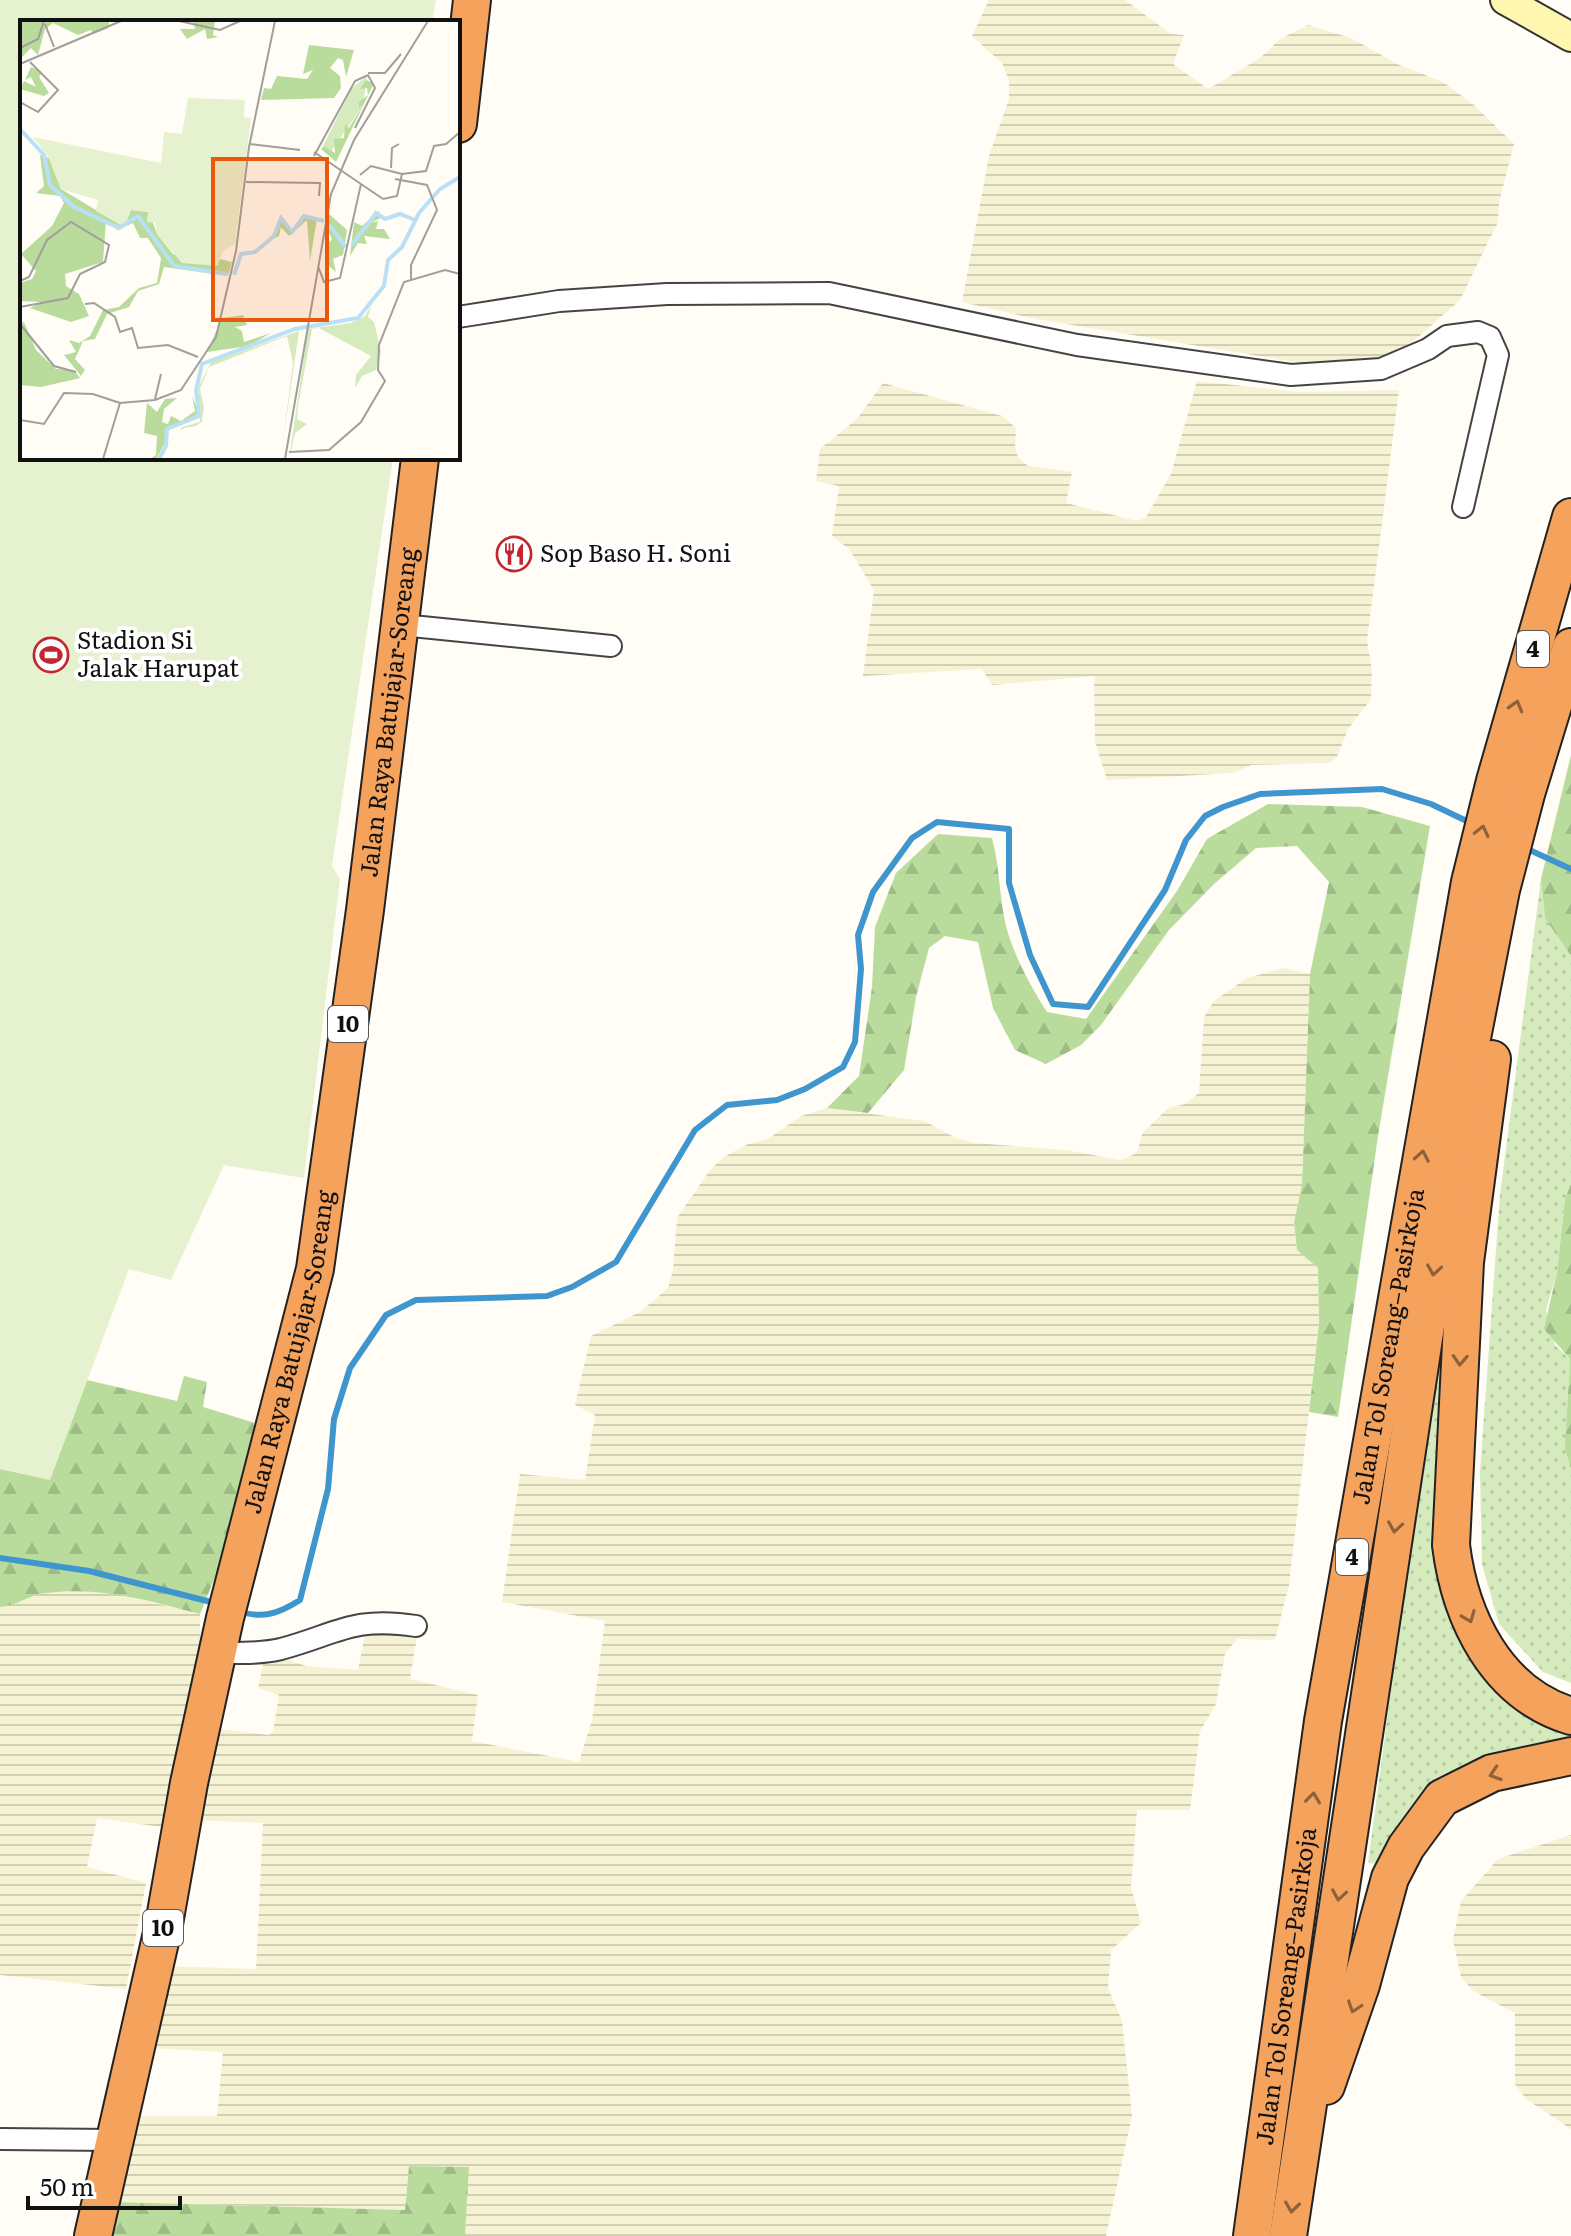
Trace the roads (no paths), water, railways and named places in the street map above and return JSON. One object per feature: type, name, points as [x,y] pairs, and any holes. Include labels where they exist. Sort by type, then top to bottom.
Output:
[{"type":"highway","points":[[460,106],[472,0]]},
{"type":"highway","name":"Jalan Raya Batujajar-Soreang","points":[[93,2236],[164,1924],[189,1783],[221,1636],[315,1269],[402,625],[420,460]]},
{"type":"highway","name":"4","points":[[1514,793],[1571,517]]},
{"type":"highway","name":"4","points":[[1514,793],[1571,647]]},
{"type":"highway","points":[[1514,793],[1496,888],[1465,1262],[1451,1545],[1456,1584],[1478,1640],[1514,1684],[1537,1703],[1571,1716]]},
{"type":"highway","name":"Jalan Tol Soreang–Pasirkoja","points":[[1288,2236],[1461,1094],[1496,888]]},
{"type":"highway","name":"Jalan Tol Soreang–Pasirkoja","points":[[1252,2236],[1323,1721],[1496,888]]},
{"type":"highway","points":[[1297,2167],[1361,1985],[1390,1878],[1406,1847],[1442,1798],[1492,1773],[1571,1756]]},
{"type":"street","points":[[1505,0],[1571,37]]},
{"type":"street","points":[[460,317],[559,301],[667,294],[829,293],[1077,345],[1291,375],[1381,369],[1428,349],[1447,336],[1478,332],[1490,337],[1498,355],[1463,507]]},
{"type":"street","points":[[402,625],[611,646]]},
{"type":"street","points":[[221,1636],[280,1649],[339,1627],[372,1621],[416,1626]]},
{"type":"street","points":[[0,2139],[114,2140]]},
{"type":"waterway","points":[[237,1611],[270,1614],[300,1600],[328,1489],[334,1419],[350,1368],[386,1315],[416,1300],[547,1296],[572,1287],[616,1262],[695,1130],[727,1105],[777,1100],[805,1089],[843,1067],[855,1042],[861,969],[858,935],[873,892],[912,838],[937,822],[1009,829],[1009,883],[1030,955],[1053,1004],[1088,1007],[1165,890],[1186,840],[1205,816],[1223,807],[1260,794],[1382,789],[1431,804],[1473,824]]},
{"type":"waterway","points":[[1523,847],[1571,869]]},
{"type":"waterway","points":[[0,1558],[89,1571],[215,1603]]},
{"type":"place","name":"Sop Baso H. Soni","points":[[514,554]]},
{"type":"place","name":"Stadion Si Jalak Harupat","points":[[51,655]]}]
